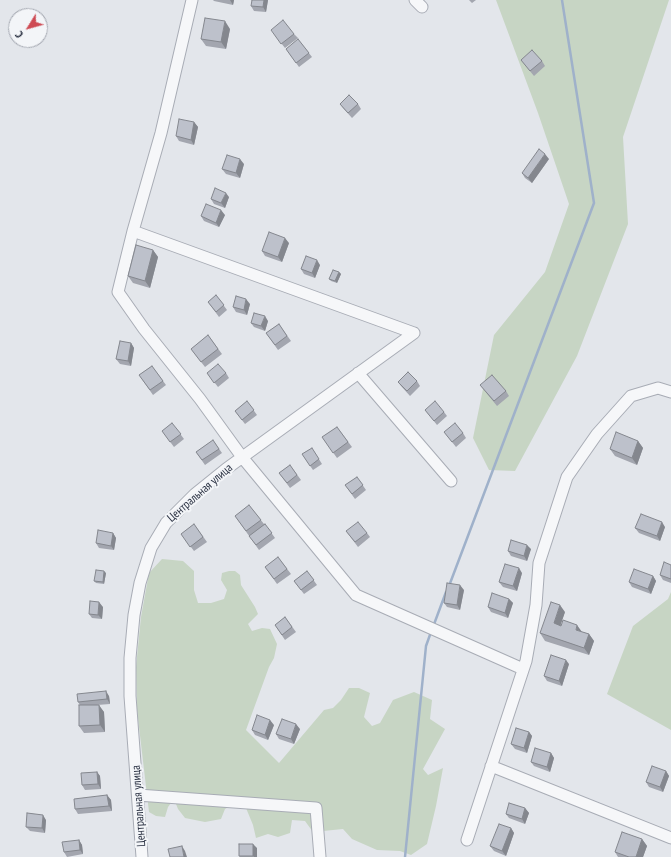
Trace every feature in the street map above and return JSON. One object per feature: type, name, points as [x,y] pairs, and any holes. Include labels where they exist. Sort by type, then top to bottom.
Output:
[{"type":"street","points":[[192,0],[161,133],[133,231],[118,292],[144,329],[200,399],[242,457],[356,595],[523,669]]},
{"type":"street","name":"Центральная улица","points":[[133,231],[414,333],[242,457],[195,494],[166,523],[151,548],[142,576],[134,615],[130,658],[130,696],[142,857]]},
{"type":"street","points":[[358,373],[452,481]]},
{"type":"street","points":[[467,840],[523,669],[536,605],[539,563],[567,477],[597,434],[630,396],[658,388],[671,392]]},
{"type":"street","points":[[491,766],[671,838]]},
{"type":"street","points":[[138,795],[316,808],[320,857]]},
{"type":"green space","points":[[496,0],[669,0],[623,137],[628,224],[577,356],[515,471],[489,470],[473,438],[494,335],[545,272],[569,204],[538,113]]},
{"type":"green space","points":[[162,559],[183,561],[194,571],[194,590],[198,603],[211,603],[224,599],[227,590],[221,580],[222,573],[235,571],[240,575],[241,585],[258,614],[248,624],[252,631],[262,628],[270,629],[277,644],[274,658],[269,667],[246,730],[279,763],[324,710],[333,708],[341,700],[349,688],[359,688],[370,693],[364,717],[372,726],[380,723],[393,700],[414,692],[432,700],[430,719],[445,729],[423,769],[428,775],[443,768],[427,844],[411,855],[400,851],[377,850],[352,839],[343,829],[313,832],[305,821],[292,820],[290,833],[278,837],[268,834],[256,838],[253,825],[246,808],[238,802],[225,809],[221,819],[205,822],[185,818],[178,809],[174,799],[168,807],[165,817],[156,816],[149,812],[137,710],[136,667],[141,617],[149,573]]},
{"type":"green space","points":[[671,592],[671,730],[607,694],[633,626],[668,599]]},
{"type":"building","points":[[252,0],[264,0],[263,7],[251,6]]},
{"type":"building","points":[[205,18],[225,21],[221,42],[201,39]]},
{"type":"building","points":[[283,20],[294,34],[281,44],[271,30]]},
{"type":"building","points":[[298,39],[309,53],[296,63],[286,49]]},
{"type":"building","points":[[532,50],[542,61],[530,71],[521,60]]},
{"type":"building","points":[[349,95],[358,104],[348,113],[340,104]]},
{"type":"building","points":[[179,119],[194,122],[191,140],[176,136]]},
{"type":"building","points":[[539,149],[545,154],[528,178],[522,173]]},
{"type":"building","points":[[227,155],[240,159],[236,173],[222,169]]},
{"type":"building","points":[[215,188],[226,193],[221,203],[211,199]]},
{"type":"building","points":[[206,204],[221,210],[216,223],[201,216]]},
{"type":"building","points":[[269,232],[285,238],[278,257],[262,251]]},
{"type":"building","points":[[136,245],[153,250],[145,281],[128,276]]},
{"type":"building","points":[[306,256],[317,260],[312,273],[301,269]]},
{"type":"building","points":[[333,270],[339,272],[335,281],[329,279]]},
{"type":"building","points":[[216,295],[224,305],[216,312],[208,302]]},
{"type":"building","points":[[236,296],[246,299],[244,310],[233,307]]},
{"type":"building","points":[[254,313],[265,316],[261,326],[251,323]]},
{"type":"building","points":[[279,324],[287,336],[275,345],[266,333]]},
{"type":"building","points":[[208,335],[218,349],[201,362],[191,349]]},
{"type":"building","points":[[120,341],[131,343],[128,361],[116,359]]},
{"type":"building","points":[[218,364],[226,373],[214,383],[207,373]]},
{"type":"building","points":[[152,366],[163,381],[150,390],[139,375]]},
{"type":"building","points":[[408,372],[417,381],[407,391],[398,382]]},
{"type":"building","points":[[492,375],[506,391],[494,401],[480,385]]},
{"type":"building","points":[[247,401],[254,410],[242,420],[235,411]]},
{"type":"building","points":[[435,401],[444,412],[434,421],[425,410]]},
{"type":"building","points":[[172,423],[181,434],[170,442],[162,431]]},
{"type":"building","points":[[455,423],[463,433],[452,442],[444,432]]},
{"type":"building","points":[[337,427],[348,442],[333,453],[322,437]]},
{"type":"building","points":[[616,432],[638,441],[632,458],[610,449]]},
{"type":"building","points":[[213,440],[219,449],[202,460],[196,452]]},
{"type":"building","points":[[312,448],[319,459],[310,466],[302,454]]},
{"type":"building","points":[[290,465],[297,475],[287,483],[279,473]]},
{"type":"building","points":[[357,477],[363,485],[352,494],[345,485]]},
{"type":"building","points":[[249,505],[261,520],[246,531],[235,516]]},
{"type":"building","points":[[641,514],[662,522],[657,536],[635,528]]},
{"type":"building","points":[[358,522],[367,533],[355,542],[346,531]]},
{"type":"building","points":[[194,524],[203,537],[190,547],[181,534]]},
{"type":"building","points":[[265,524],[272,533],[256,545],[249,536]]},
{"type":"building","points":[[98,530],[113,533],[111,546],[96,543]]},
{"type":"building","points":[[511,540],[527,545],[524,556],[508,551]]},
{"type":"building","points":[[278,557],[287,569],[274,579],[265,567]]},
{"type":"building","points":[[664,562],[671,565],[671,579],[660,575]]},
{"type":"building","points":[[505,564],[519,568],[513,586],[499,582]]},
{"type":"building","points":[[634,569],[653,576],[648,589],[629,582]]},
{"type":"building","points":[[96,570],[104,571],[103,582],[94,581]]},
{"type":"building","points":[[307,571],[314,580],[301,590],[294,581]]},
{"type":"building","points":[[447,583],[460,585],[457,605],[444,603]]},
{"type":"building","points":[[492,593],[509,599],[505,613],[488,607]]},
{"type":"building","points":[[90,601],[99,602],[98,615],[89,614]]},
{"type":"building","points":[[551,602],[560,605],[554,623],[561,626],[563,620],[577,625],[576,630],[589,634],[584,648],[540,633]]},
{"type":"building","points":[[285,617],[292,627],[282,635],[275,625]]},
{"type":"building","points":[[551,655],[566,660],[559,681],[544,676]]},
{"type":"building","points":[[106,691],[107,699],[78,702],[77,694]]},
{"type":"building","points":[[79,705],[99,705],[100,725],[79,726]]},
{"type":"building","points":[[257,715],[270,720],[265,735],[252,730]]},
{"type":"building","points":[[282,719],[296,724],[291,739],[276,734]]},
{"type":"building","points":[[516,728],[529,732],[524,748],[511,744]]},
{"type":"building","points":[[535,748],[551,753],[547,767],[531,762]]},
{"type":"building","points":[[652,766],[666,771],[660,787],[646,782]]},
{"type":"building","points":[[97,772],[98,784],[82,785],[81,773]]},
{"type":"building","points":[[107,795],[109,806],[75,809],[74,799]]},
{"type":"building","points":[[509,803],[525,808],[522,819],[506,814]]},
{"type":"building","points":[[27,813],[43,815],[42,828],[26,827]]},
{"type":"building","points":[[499,824],[511,828],[502,851],[490,846]]},
{"type":"building","points":[[622,832],[642,839],[636,857],[629,857],[615,852]]},
{"type":"building","points":[[79,840],[80,850],[64,852],[62,842]]},
{"type":"building","points":[[239,844],[253,844],[253,856],[239,856]]},
{"type":"building","points":[[182,846],[184,857],[170,857],[168,849]]},
{"type":"waterway","points":[[449,586],[594,203],[562,0]]},
{"type":"waterway","points":[[433,627],[446,592]]},
{"type":"waterway","points":[[405,857],[426,646],[431,632]]}]
